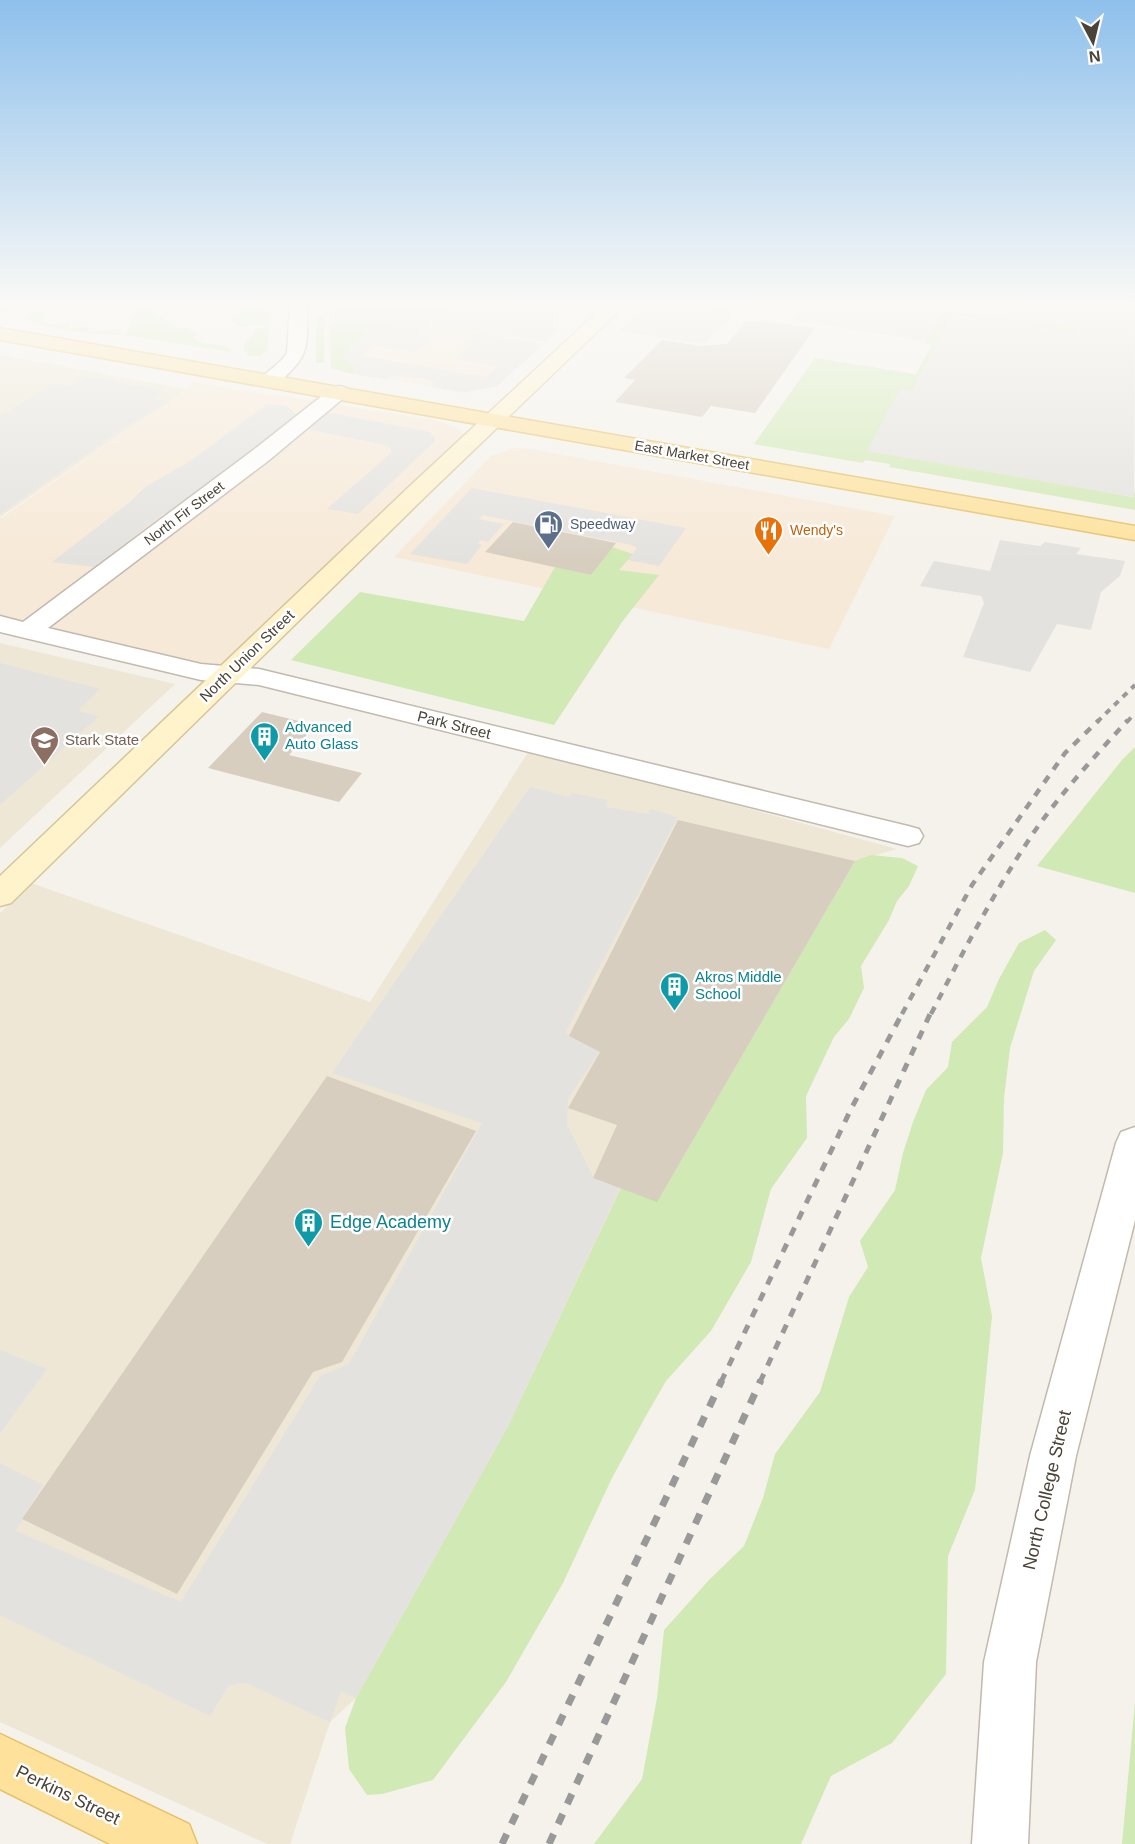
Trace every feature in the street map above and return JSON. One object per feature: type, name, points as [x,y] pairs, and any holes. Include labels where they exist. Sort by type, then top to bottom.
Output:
[{"type":"main road","name":"East Market Street","points":[[328,390],[1135,533]]},
{"type":"main road","name":"Perkins Street","points":[[0,1761],[169,1844]]},
{"type":"street","name":"North Union Street","points":[[0,895],[526,390]]},
{"type":"street","name":"North Fir Street","points":[[27,631],[260,456],[339,392]]},
{"type":"street","name":"Park Street","points":[[0,624],[201,672],[259,677],[908,836]]},
{"type":"street","name":"North College Street","points":[[1000,1844],[1010,1662],[1053,1456],[1135,1143]]},
{"type":"shaded area","points":[[0,390],[185,390],[0,517]]},
{"type":"shaded area","points":[[43,390],[156,390],[161,391],[152,399],[170,402],[122,429],[0,514],[0,416]]},
{"type":"shaded area","points":[[185,390],[243,390],[435,420],[460,429],[467,438],[225,669],[0,626],[0,519]]},
{"type":"shaded area","points":[[448,390],[478,390],[464,393]]},
{"type":"shaded area","points":[[451,390],[475,390],[464,392]]},
{"type":"shaded area","points":[[899,390],[1135,390],[1134,497],[867,451]]},
{"type":"shaded area","points":[[267,404],[286,406],[299,416],[176,511],[165,513],[94,567],[52,562],[131,501],[145,487],[189,462]]},
{"type":"shaded area","points":[[326,412],[430,432],[436,440],[358,514],[327,509],[391,453],[391,448],[386,445],[306,429]]},
{"type":"shaded area","points":[[515,448],[531,449],[895,516],[829,649],[394,557],[491,456]]},
{"type":"shaded area","points":[[472,488],[686,528],[659,566],[628,560],[637,548],[632,545],[482,515],[479,519],[504,524],[488,542],[481,540],[478,543],[482,545],[467,564],[410,554]]},
{"type":"shaded area","points":[[1000,540],[1040,546],[1045,542],[1081,548],[1076,554],[1125,561],[1120,576],[1101,592],[1091,630],[1057,624],[1030,672],[963,657],[984,603],[981,596],[920,586],[934,561],[990,571]]},
{"type":"shaded area","name":"Stark State","points":[[0,643],[175,684],[0,848]]},
{"type":"shaded area","points":[[0,663],[100,689],[79,709],[81,712],[99,716],[0,805]]},
{"type":"shaded area","points":[[530,749],[897,849],[855,861],[657,1202],[621,1189],[507,1428],[356,1698],[330,1722],[290,1844],[267,1844],[0,1722],[0,913],[31,883],[370,1002]]},
{"type":"shaded area","points":[[530,787],[569,797],[571,793],[608,800],[606,807],[648,814],[651,809],[678,817],[565,1033],[603,1046],[568,1099],[567,1125],[593,1177],[620,1188],[507,1428],[356,1698],[341,1691],[330,1722],[246,1683],[229,1685],[210,1716],[0,1615],[0,1463],[43,1485],[16,1531],[181,1602],[320,1376],[349,1364],[482,1123],[332,1073]]},
{"type":"shaded area","points":[[0,1350],[47,1369],[0,1433]]},
{"type":"green space","points":[[792,390],[913,390],[1022,477],[1133,497],[1135,491],[1135,510],[889,467],[890,464],[865,460],[863,463],[754,444]]},
{"type":"green space","points":[[612,547],[633,554],[619,570],[659,575],[622,622],[554,725],[291,660],[360,592],[524,621],[555,567],[591,575]]},
{"type":"green space","points":[[1135,747],[1135,893],[1037,866],[1122,760]]},
{"type":"green space","points":[[871,855],[902,858],[918,866],[909,886],[897,901],[889,920],[861,966],[864,988],[849,1019],[834,1037],[806,1096],[807,1138],[771,1189],[751,1262],[711,1331],[666,1381],[612,1478],[563,1583],[506,1682],[433,1780],[382,1794],[367,1795],[349,1769],[345,1728],[356,1698],[507,1428],[621,1188],[657,1201],[855,861]]},
{"type":"green space","points":[[1045,930],[1056,940],[1034,971],[1010,1048],[1004,1098],[1003,1153],[981,1258],[992,1316],[975,1490],[948,1556],[946,1674],[892,1743],[831,1776],[801,1844],[594,1844],[642,1779],[657,1698],[664,1630],[709,1580],[744,1546],[763,1498],[775,1454],[820,1392],[849,1297],[868,1267],[860,1241],[895,1190],[903,1153],[926,1090],[948,1067],[952,1042],[987,1007],[1019,943]]},
{"type":"green space","points":[[1135,1702],[1135,1844],[1122,1844]]},
{"type":"building","points":[[626,390],[771,390],[755,413],[711,406],[702,417],[615,402]]},
{"type":"building","name":"Speedway","points":[[513,522],[616,543],[591,575],[485,552]]},
{"type":"building","name":"Advanced Auto Glass","points":[[262,712],[315,725],[289,755],[362,773],[339,802],[208,768]]},
{"type":"building","name":"Akros Middle School","points":[[678,820],[855,861],[657,1202],[593,1178],[617,1125],[568,1108],[600,1052],[569,1036]]},
{"type":"building","name":"Edge Academy","points":[[327,1076],[476,1131],[342,1362],[313,1372],[177,1594],[22,1519]]},
{"type":"railway","points":[[1097,722],[1135,685]]},
{"type":"railway","points":[[1127,722],[1135,713]]},
{"type":"railway","points":[[902,1014],[972,885],[1065,753],[1099,720]]},
{"type":"railway","points":[[931,1014],[967,944],[1034,832],[1067,788],[1128,720]]},
{"type":"railway","points":[[721,1382],[851,1109],[903,1012]]},
{"type":"railway","points":[[760,1382],[931,1012]]},
{"type":"railway","points":[[502,1844],[722,1380]]},
{"type":"railway","points":[[549,1844],[761,1380]]},
{"type":"place","name":"Speedway","points":[[549,550]]},
{"type":"place","name":"Wendy's","points":[[769,556]]},
{"type":"place","name":"Advanced Auto Glass","points":[[264,762]]},
{"type":"place","name":"Stark State","points":[[44,766]]},
{"type":"place","name":"Akros Middle School","points":[[674,1012]]},
{"type":"place","name":"Edge Academy","points":[[309,1248]]}]
